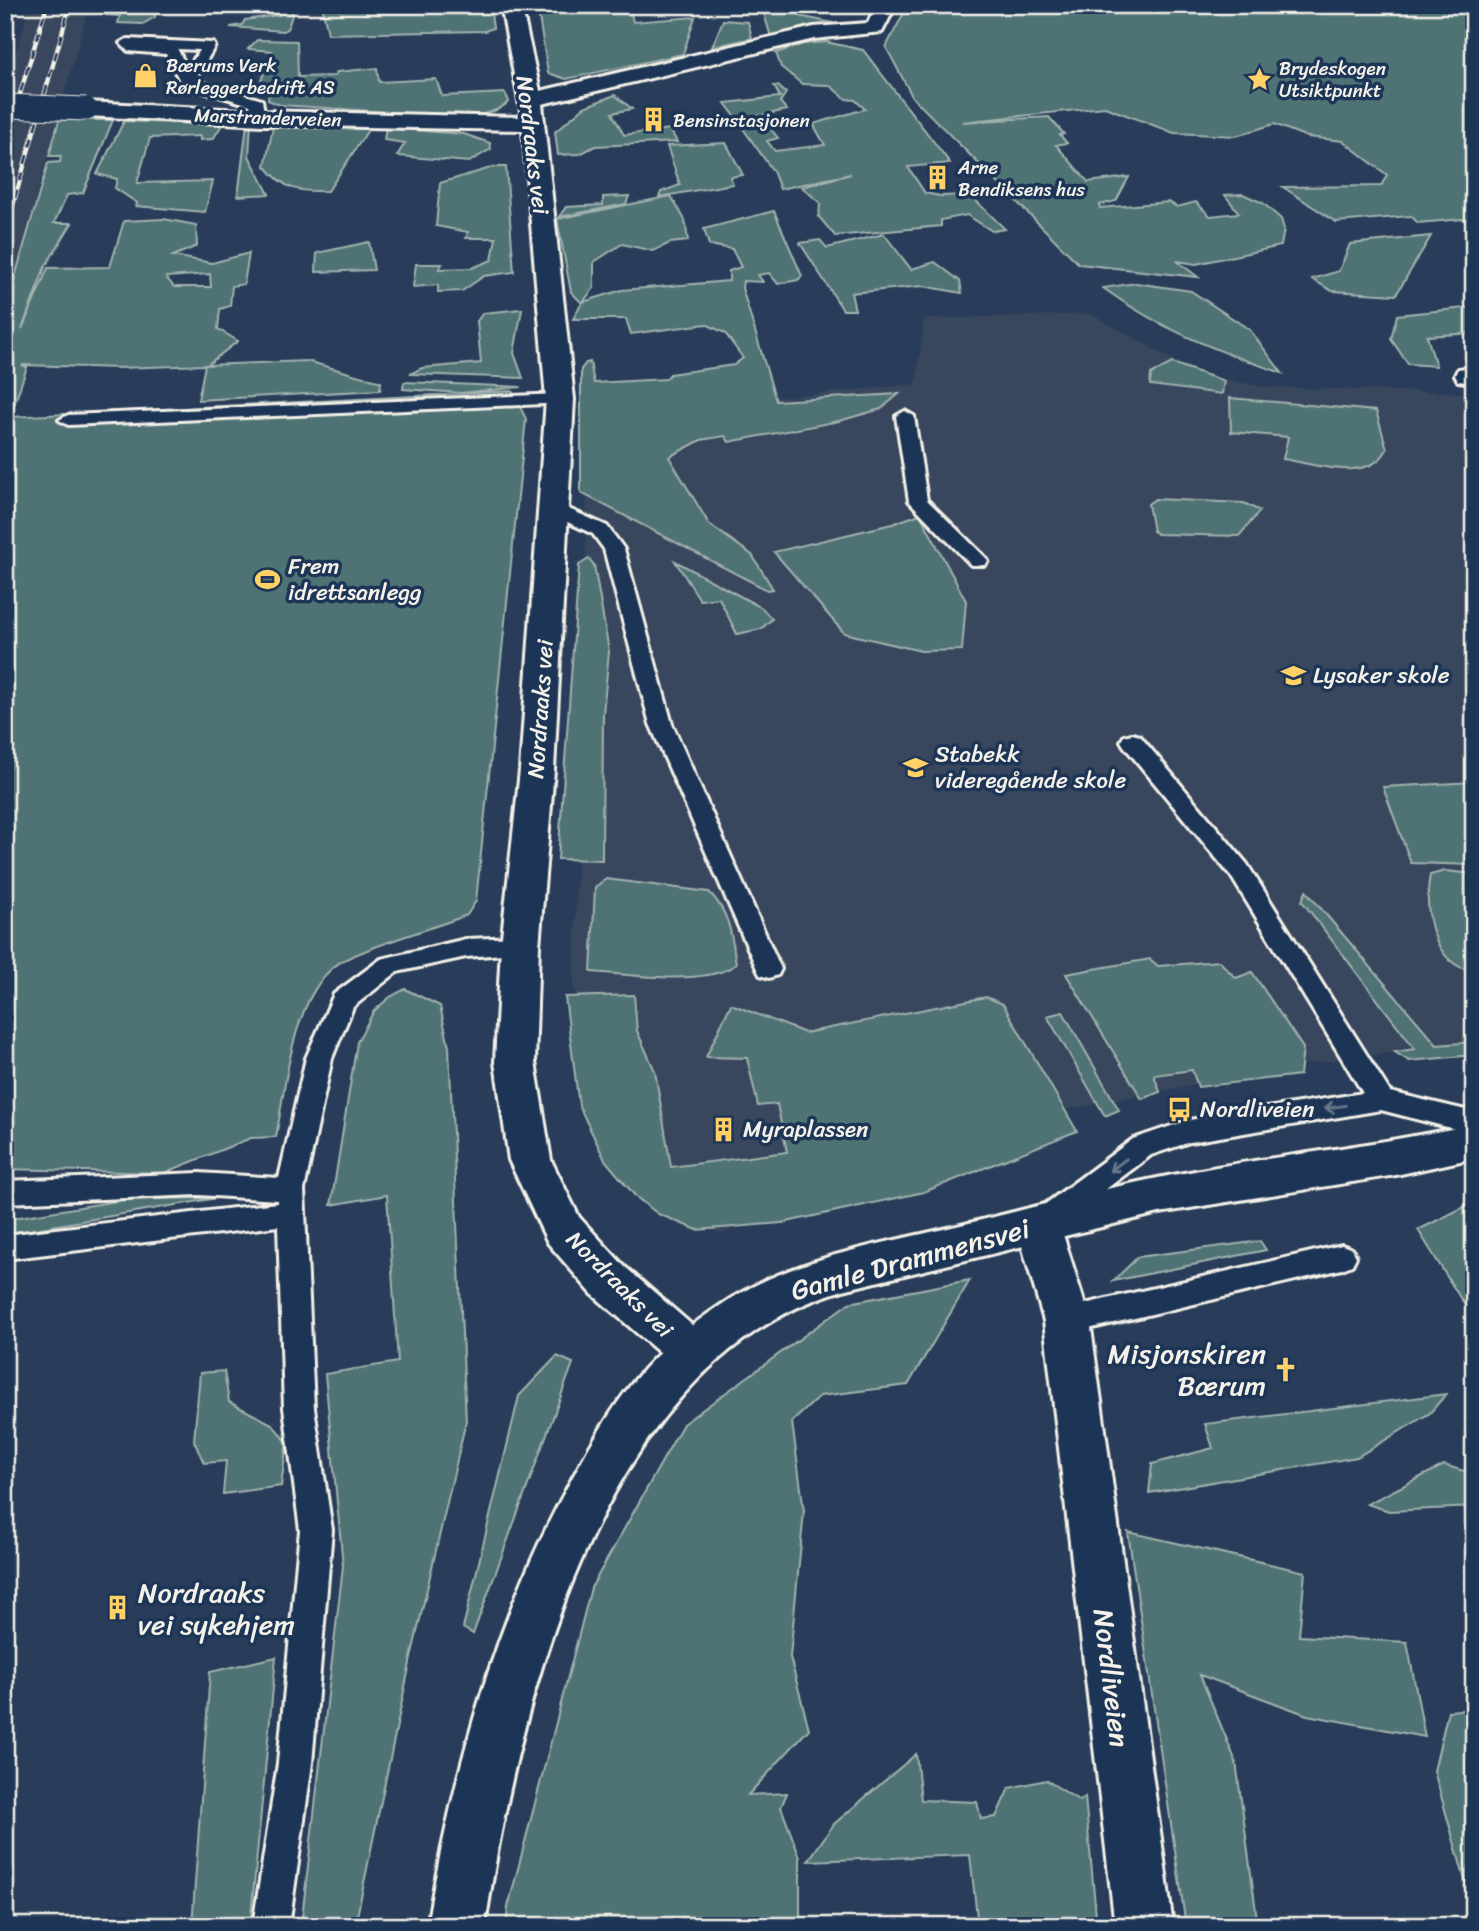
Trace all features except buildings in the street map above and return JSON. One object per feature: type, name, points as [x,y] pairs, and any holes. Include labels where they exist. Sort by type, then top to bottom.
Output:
[{"type":"street","name":"Nordraaks vei","points":[[511,5],[531,112],[560,399],[537,770],[520,946],[515,1062],[530,1160],[564,1230],[608,1280],[692,1353]]},
{"type":"street","name":"Marstranderveien","points":[[5,106],[258,118],[531,112],[814,33],[875,28],[886,5]]},
{"type":"street","name":"Gamle Drammensvei","points":[[456,1926],[492,1749],[528,1634],[576,1517],[618,1445],[651,1396],[692,1353],[742,1315],[789,1289],[848,1271],[1160,1195],[1379,1161],[1474,1141]]},
{"type":"street","name":"Nordliveien","points":[[1038,1224],[1067,1321],[1144,1926]]},
{"type":"lane","points":[[187,82],[208,46],[128,43],[133,48],[171,50],[187,82],[257,103],[258,118]]},
{"type":"lane","points":[[68,419],[560,399]]},
{"type":"lane","points":[[905,416],[918,501],[978,561]]},
{"type":"lane","points":[[553,508],[600,530],[614,550],[661,724],[769,969]]},
{"type":"lane","points":[[1132,741],[1240,870],[1381,1100]]},
{"type":"lane","points":[[271,1926],[295,1763],[316,1530],[299,1408],[291,1202],[319,1058],[343,1001],[390,965],[466,948],[520,946]]},
{"type":"lane","points":[[1038,1224],[1142,1147],[1189,1130],[1381,1100],[1474,1123]]},
{"type":"lane","points":[[5,1192],[199,1184],[291,1202]]},
{"type":"lane","points":[[5,1247],[291,1202]]},
{"type":"lane","points":[[1067,1321],[1342,1257]]},
{"type":"shaded area","points":[[30,5],[89,5],[5,311],[5,91]]},
{"type":"shaded area","name":"Stabekk videregående skole","points":[[1091,314],[1196,373],[1263,387],[1474,393],[1474,1042],[1280,1067],[1041,1115],[721,1234],[618,1168],[574,986],[589,416],[916,384],[924,319]]},
{"type":"green space","points":[[93,5],[227,5],[154,11],[155,17],[143,24],[118,23],[120,16],[106,15],[108,9],[91,8]]},
{"type":"green space","points":[[246,5],[295,5],[288,28],[283,31],[230,27],[242,25],[245,20],[279,15],[277,7],[248,10]]},
{"type":"green space","points":[[322,5],[490,5],[493,28],[485,31],[328,34]]},
{"type":"green space","points":[[537,5],[630,5],[609,10],[630,9],[633,22],[695,17],[683,54],[566,79],[548,73]]},
{"type":"green space","points":[[742,5],[814,5],[813,11],[800,11],[799,16],[833,23],[771,37],[762,7]]},
{"type":"green space","points":[[908,5],[1474,5],[1474,218],[1418,223],[1411,216],[1336,222],[1283,187],[1381,186],[1387,175],[1343,141],[1307,137],[1274,124],[1236,136],[1174,133],[1105,107],[962,122],[1049,117],[1064,134],[1060,135],[1067,143],[1056,145],[1088,182],[1129,177],[1116,201],[1099,205],[1100,208],[1169,202],[1177,207],[1196,202],[1210,216],[1239,213],[1225,195],[1243,194],[1263,203],[1281,219],[1284,229],[1281,246],[1196,264],[1177,261],[1198,277],[1079,264],[913,98],[886,47]]},
{"type":"green space","points":[[723,20],[748,22],[752,38],[712,47]]},
{"type":"green space","points":[[257,40],[297,41],[298,77],[335,76],[337,72],[377,68],[379,82],[436,79],[442,96],[505,93],[509,101],[494,111],[464,117],[280,105],[268,100],[269,89],[258,89],[272,51],[248,49]]},
{"type":"green space","points":[[826,42],[863,50],[950,163],[908,167],[925,193],[940,196],[970,195],[1005,229],[992,231],[967,215],[941,220],[941,226],[835,236],[819,217],[820,203],[802,187],[851,174],[780,189],[773,171],[739,123],[762,118],[778,138],[767,141],[775,151],[825,145],[813,124],[865,109],[855,100],[846,99],[829,85],[802,84],[781,67],[776,53],[803,44]]},
{"type":"green space","points":[[774,86],[786,93],[780,102],[787,110],[738,120],[725,103],[780,97]]},
{"type":"green space","points":[[615,95],[632,109],[612,113],[624,135],[670,129],[677,142],[595,146],[580,154],[558,155],[555,132],[584,107]]},
{"type":"green space","points":[[59,120],[113,120],[83,193],[67,195],[54,223],[72,223],[45,267],[22,329],[48,268],[110,267],[124,221],[164,219],[196,225],[197,246],[173,256],[212,263],[249,253],[244,284],[232,286],[230,306],[220,309],[218,329],[238,341],[207,365],[307,361],[381,382],[380,390],[198,400],[205,365],[120,368],[22,365],[27,367],[10,417],[512,391],[526,419],[476,901],[467,915],[346,959],[328,972],[314,990],[295,1038],[276,1137],[251,1138],[164,1173],[5,1169],[5,311],[48,163],[60,162],[61,156],[49,156]],"holes":[[[210,274],[211,287],[174,287],[166,277]]]},
{"type":"green space","points":[[124,121],[222,125],[213,139],[200,140],[200,136],[150,138],[137,183],[213,181],[205,212],[136,206],[137,203],[115,188],[117,179],[97,174]]},
{"type":"green space","points":[[251,123],[249,156],[269,194],[238,196],[247,124]]},
{"type":"green space","points":[[280,124],[370,127],[328,191],[308,191],[286,185],[265,166],[273,127]]},
{"type":"green space","points":[[386,128],[464,134],[490,143],[491,149],[469,162],[397,156],[405,143],[384,140]]},
{"type":"green space","points":[[726,143],[743,175],[730,177],[733,184],[659,197],[661,192],[680,185],[667,146]]},
{"type":"green space","points":[[494,167],[506,167],[514,272],[484,276],[462,291],[438,292],[438,285],[413,287],[416,264],[442,264],[439,269],[472,268],[492,260],[496,238],[466,238],[468,232],[436,226],[440,183]]},
{"type":"green space","points":[[629,196],[626,204],[559,217],[566,207],[603,205],[603,197]]},
{"type":"green space","points":[[671,196],[685,220],[688,241],[670,243],[653,251],[622,244],[594,262],[594,288],[583,302],[622,290],[729,281],[729,271],[741,267],[732,249],[709,245],[704,229],[774,211],[802,276],[798,280],[778,284],[769,273],[758,275],[763,282],[743,281],[742,288],[776,401],[899,394],[881,409],[839,421],[729,442],[725,436],[701,440],[669,457],[709,524],[752,555],[773,589],[767,590],[581,493],[581,369],[586,363],[590,362],[594,383],[666,379],[670,374],[734,365],[743,358],[725,333],[706,324],[631,334],[626,319],[573,319],[582,303],[571,292],[557,219]]},
{"type":"green space","points":[[884,234],[911,269],[935,262],[960,281],[962,293],[923,286],[851,293],[855,310],[843,310],[800,243],[820,240],[827,248]]},
{"type":"green space","points":[[1431,236],[1396,295],[1332,291],[1312,279],[1339,271],[1350,244]]},
{"type":"green space","points":[[369,242],[374,270],[316,272],[317,253]]},
{"type":"green space","points":[[1136,283],[1191,291],[1250,330],[1282,373],[1189,338],[1146,316],[1103,288]]},
{"type":"green space","points":[[1474,307],[1474,333],[1427,336],[1436,366],[1408,364],[1391,339],[1397,315]]},
{"type":"green space","points":[[522,309],[514,353],[523,378],[410,374],[422,368],[481,363],[477,321],[483,313]]},
{"type":"green space","points":[[1172,363],[1224,381],[1222,394],[1150,385],[1151,374]]},
{"type":"green space","points":[[404,382],[521,387],[461,393],[403,389]]},
{"type":"green space","points":[[1230,398],[1376,411],[1387,449],[1379,460],[1355,469],[1325,467],[1283,459],[1288,437],[1231,432]]},
{"type":"green space","points":[[1155,499],[1244,503],[1260,511],[1239,536],[1157,534],[1153,531],[1148,504]]},
{"type":"green space","points":[[920,514],[966,601],[962,650],[921,651],[844,633],[774,552],[892,524]]},
{"type":"green space","points":[[589,559],[594,565],[609,651],[603,714],[602,860],[558,859],[579,565]]},
{"type":"green space","points":[[675,561],[762,608],[772,619],[761,629],[737,634],[719,598],[700,600]]},
{"type":"green space","points":[[1474,782],[1474,865],[1411,863],[1383,787]]},
{"type":"green space","points":[[1445,871],[1474,874],[1474,971],[1460,967],[1448,959],[1434,934],[1428,903],[1430,875]]},
{"type":"green space","points":[[606,879],[709,892],[726,916],[736,964],[723,971],[687,977],[591,972],[595,887]]},
{"type":"green space","points":[[1306,891],[1437,1045],[1474,1042],[1474,1055],[1409,1061],[1395,1052],[1415,1049],[1302,901]]},
{"type":"green space","points":[[1150,959],[1158,966],[1219,961],[1236,978],[1252,972],[1303,1048],[1300,1075],[1198,1087],[1192,1070],[1154,1075],[1160,1092],[1142,1099],[1066,974]]},
{"type":"green space","points":[[405,989],[440,1006],[449,1047],[466,1421],[411,1658],[355,1926],[301,1926],[343,1566],[325,1374],[398,1362],[387,1195],[331,1205],[357,1042],[374,1011],[390,997]]},
{"type":"green space","points":[[634,995],[637,1031],[655,1071],[671,1167],[787,1152],[777,1104],[758,1106],[747,1058],[706,1057],[731,1004],[805,1033],[986,997],[1003,1004],[1077,1131],[924,1192],[782,1223],[697,1230],[658,1214],[636,1197],[605,1160],[579,1106],[565,997]]},
{"type":"green space","points":[[1063,1012],[1119,1110],[1105,1116],[1047,1016]]},
{"type":"green space","points":[[217,1198],[5,1234],[7,1219],[129,1199]]},
{"type":"green space","points":[[1474,1202],[1474,1320],[1418,1230]]},
{"type":"green space","points":[[1260,1241],[1266,1250],[1113,1281],[1138,1257]]},
{"type":"green space","points":[[970,1280],[908,1385],[820,1396],[792,1422],[804,1511],[790,1657],[809,1729],[748,1795],[787,1793],[781,1807],[800,1858],[800,1926],[506,1926],[508,1907],[591,1588],[683,1424],[849,1303]]},
{"type":"green space","points":[[557,1356],[573,1363],[473,1634],[463,1628],[519,1396]]},
{"type":"green space","points":[[224,1371],[229,1402],[272,1424],[287,1442],[281,1486],[223,1494],[226,1461],[204,1463],[194,1441],[200,1373]]},
{"type":"green space","points":[[1446,1394],[1430,1413],[1357,1457],[1149,1493],[1152,1464],[1213,1448],[1205,1424]]},
{"type":"green space","points":[[1444,1465],[1474,1474],[1474,1507],[1389,1511],[1367,1504]]},
{"type":"green space","points":[[1128,1532],[1305,1572],[1299,1636],[1407,1642],[1425,1737],[1307,1715],[1200,1675],[1236,1762],[1258,1926],[1186,1926]]},
{"type":"green space","points":[[276,1657],[250,1926],[192,1926],[210,1672]]},
{"type":"green space","points":[[1474,1709],[1474,1912],[1434,1771],[1448,1711]]},
{"type":"green space","points":[[916,1754],[921,1800],[977,1802],[981,1819],[996,1817],[1009,1788],[1046,1780],[1080,1801],[1085,1797],[1097,1926],[978,1926],[970,1855],[808,1861],[834,1824]]},
{"type":"railway","points":[[5,143],[47,5]]},
{"type":"railway","points":[[5,233],[70,5]]},
{"type":"place","name":"Bærums Verk Rørleggerbedrift AS","points":[[146,76]]},
{"type":"place","name":"Brydeskogen Utsiktpunkt","points":[[1259,79]]},
{"type":"place","name":"Bensinstasjonen","points":[[653,120]]},
{"type":"place","name":"Arne Bendiksens hus","points":[[938,178]]},
{"type":"place","name":"Frem idrettsanlegg","points":[[268,579]]},
{"type":"place","name":"Lysaker skole","points":[[1293,675]]},
{"type":"place","name":"Stabekk videregående skole","points":[[915,767]]},
{"type":"place","name":"Nordliveien","points":[[1180,1109]]},
{"type":"place","name":"Myraplassen","points":[[723,1129]]},
{"type":"place","name":"Misjonskiren Bærum","points":[[1286,1369]]},
{"type":"place","name":"Nordraaks vei sykehjem","points":[[118,1608]]}]
